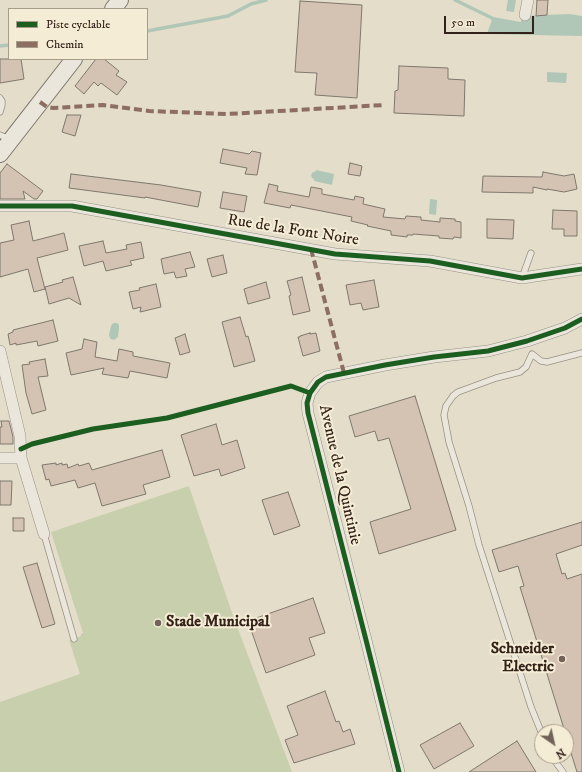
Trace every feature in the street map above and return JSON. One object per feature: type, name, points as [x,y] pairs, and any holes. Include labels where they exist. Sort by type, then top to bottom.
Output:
[{"type":"main road","points":[[114,8],[120,0]]},
{"type":"main road","points":[[0,154],[6,138],[73,60]]},
{"type":"street","points":[[525,15],[528,0]]},
{"type":"street","name":"Rue de la Font Noire","points":[[0,206],[72,206],[335,254],[430,261],[522,278],[582,269]]},
{"type":"street","name":"Avenue de la Quintinie","points":[[399,772],[308,413],[307,403],[310,393],[318,382],[326,377],[434,357],[488,351],[528,341],[565,328],[582,319]]},
{"type":"street","points":[[0,351],[20,436],[21,458],[44,534]]},
{"type":"street","points":[[0,458],[21,458]]},
{"type":"lane","points":[[0,98],[2,102],[0,112]]},
{"type":"lane","points":[[522,278],[531,253]]},
{"type":"lane","points":[[528,341],[532,354],[541,361],[548,362],[582,353]]},
{"type":"lane","points":[[532,354],[526,367],[520,372],[496,378],[458,392],[446,406],[444,415],[449,442],[469,506],[479,545],[531,708],[538,724]]},
{"type":"lane","points":[[44,534],[74,639]]},
{"type":"shaded area","points":[[508,0],[516,0],[514,12],[506,11]]},
{"type":"shaded area","points":[[569,14],[582,16],[582,36],[487,34],[493,17],[521,22],[522,16]]},
{"type":"shaded area","points":[[547,72],[567,73],[566,83],[547,82]]},
{"type":"shaded area","points":[[316,170],[334,174],[332,185],[314,181],[311,175]]},
{"type":"shaded area","points":[[430,199],[437,200],[436,215],[429,214]]},
{"type":"shaded area","points":[[114,323],[119,325],[119,328],[118,337],[114,340],[110,338],[109,335],[111,326]]},
{"type":"shaded area","name":"Stade Municipal","points":[[189,486],[232,613],[292,772],[0,772],[0,702],[80,674],[69,640],[81,636],[83,633],[51,532]]},
{"type":"building","points":[[537,0],[548,0],[547,15],[536,16]]},
{"type":"building","points":[[300,1],[362,5],[357,98],[315,95],[317,73],[295,72]]},
{"type":"building","points":[[0,59],[21,60],[24,79],[0,83]]},
{"type":"building","points":[[95,60],[105,60],[119,71],[116,75],[127,82],[117,95],[101,83],[98,86],[94,82],[84,94],[75,86]]},
{"type":"building","points":[[399,66],[448,68],[448,79],[465,80],[464,116],[394,113],[395,91],[398,90]]},
{"type":"building","points":[[67,115],[81,115],[75,136],[62,132]]},
{"type":"building","points":[[223,149],[249,154],[252,151],[261,153],[257,175],[245,174],[247,168],[220,163]]},
{"type":"building","points":[[350,163],[362,166],[360,176],[348,174]]},
{"type":"building","points":[[7,164],[43,191],[37,199],[34,199],[23,191],[25,199],[0,199],[0,173]]},
{"type":"building","points":[[543,172],[564,176],[574,174],[577,189],[564,192],[533,187],[533,193],[482,192],[483,176],[542,177]]},
{"type":"building","points":[[71,174],[161,185],[201,192],[198,207],[145,197],[69,188]]},
{"type":"building","points":[[269,184],[278,186],[277,191],[309,197],[311,187],[322,189],[322,194],[354,200],[355,196],[364,198],[363,204],[385,209],[383,217],[405,219],[406,216],[421,217],[421,220],[440,222],[440,218],[455,219],[455,221],[461,222],[461,238],[439,238],[439,236],[413,234],[407,235],[407,237],[391,235],[391,231],[351,221],[352,217],[291,205],[290,208],[264,203]]},
{"type":"building","points":[[223,192],[247,196],[244,212],[220,208]]},
{"type":"building","points":[[553,210],[577,211],[577,236],[564,236],[564,229],[552,229]]},
{"type":"building","points":[[487,219],[514,220],[513,239],[487,238]]},
{"type":"building","points":[[29,221],[33,241],[64,233],[68,250],[37,258],[45,289],[34,292],[28,269],[0,277],[0,243],[14,240],[11,225]]},
{"type":"building","points":[[103,241],[106,253],[127,249],[126,245],[141,242],[144,258],[130,261],[132,265],[106,271],[103,261],[84,266],[79,246]]},
{"type":"building","points":[[190,252],[195,267],[185,269],[187,276],[176,278],[174,272],[164,274],[161,259]]},
{"type":"building","points":[[223,255],[227,273],[212,277],[207,259]]},
{"type":"building","points":[[73,277],[81,305],[69,298],[49,304],[45,287],[63,282],[62,280]]},
{"type":"building","points":[[302,277],[310,311],[293,315],[289,296],[291,295],[287,281]]},
{"type":"building","points":[[374,280],[379,307],[363,310],[361,303],[350,305],[346,285]]},
{"type":"building","points":[[266,282],[270,298],[248,304],[244,289]]},
{"type":"building","points":[[156,284],[161,307],[140,312],[141,307],[133,309],[129,292],[140,290],[139,288]]},
{"type":"building","points":[[240,317],[246,337],[248,336],[255,361],[234,367],[222,322]]},
{"type":"building","points":[[53,320],[58,341],[38,346],[37,341],[10,345],[8,334],[13,332],[13,330]]},
{"type":"building","points":[[310,333],[316,333],[320,351],[303,356],[298,337]]},
{"type":"building","points":[[185,334],[190,352],[180,355],[175,338]]},
{"type":"building","points":[[84,339],[97,342],[95,357],[117,361],[119,349],[133,352],[133,356],[170,363],[167,378],[130,371],[128,378],[102,374],[104,368],[71,375],[66,353],[82,349]]},
{"type":"building","points":[[45,359],[48,376],[38,377],[46,410],[32,414],[26,393],[22,365]]},
{"type":"building","points":[[415,396],[456,530],[379,554],[370,522],[411,509],[389,438],[378,441],[375,431],[355,437],[349,416]]},
{"type":"building","points":[[1,421],[9,421],[13,444],[0,444],[0,427],[2,427]]},
{"type":"building","points":[[216,424],[222,445],[237,440],[245,468],[221,476],[219,469],[194,476],[181,435]]},
{"type":"building","points":[[162,450],[170,477],[143,485],[146,494],[102,506],[95,483],[78,488],[75,480],[51,486],[49,479],[46,480],[42,465],[56,463],[56,465],[62,463],[62,465],[67,464],[68,468],[78,464],[79,466],[89,463],[92,470]]},
{"type":"building","points":[[0,481],[12,481],[11,505],[0,505]]},
{"type":"building","points":[[288,492],[300,526],[274,535],[262,500]]},
{"type":"building","points":[[13,518],[24,518],[24,531],[13,531]]},
{"type":"building","name":"Schneider Electric","points":[[582,522],[582,545],[556,554],[562,574],[565,573],[567,579],[582,574],[582,772],[577,772],[574,762],[574,724],[563,724],[520,587],[524,586],[518,566],[499,572],[492,550]]},
{"type":"building","points":[[37,563],[55,624],[42,628],[23,567]]},
{"type":"building","points":[[313,598],[325,633],[309,638],[315,655],[266,673],[248,621]]},
{"type":"building","points":[[325,691],[336,722],[339,721],[343,732],[350,729],[355,744],[294,763],[285,740],[298,735],[287,706]]},
{"type":"building","points":[[460,723],[474,746],[434,769],[420,745]]},
{"type":"building","points":[[517,741],[536,772],[469,772]]},
{"type":"waterway","points":[[148,31],[228,16],[251,4],[266,0]]},
{"type":"waterway","points":[[455,0],[492,18],[494,21]]},
{"type":"waterway","points":[[0,46],[8,45]]},
{"type":"marked path","points":[[40,102],[47,107],[53,108],[103,105],[149,111],[227,114],[384,105]]},
{"type":"marked path","points":[[311,249],[344,373]]},
{"type":"cycle path","points":[[0,206],[72,206],[335,254],[430,261],[522,278],[582,269]]},
{"type":"cycle path","points":[[399,772],[308,413],[307,403],[310,393],[318,382],[326,377],[434,357],[488,351],[527,341],[565,328],[582,319]]},
{"type":"cycle path","points":[[21,449],[32,444],[93,429],[167,418],[291,386],[310,393]]},
{"type":"place","name":"Stade Municipal","points":[[158,623]]},
{"type":"place","name":"Schneider Electric","points":[[562,659]]}]
